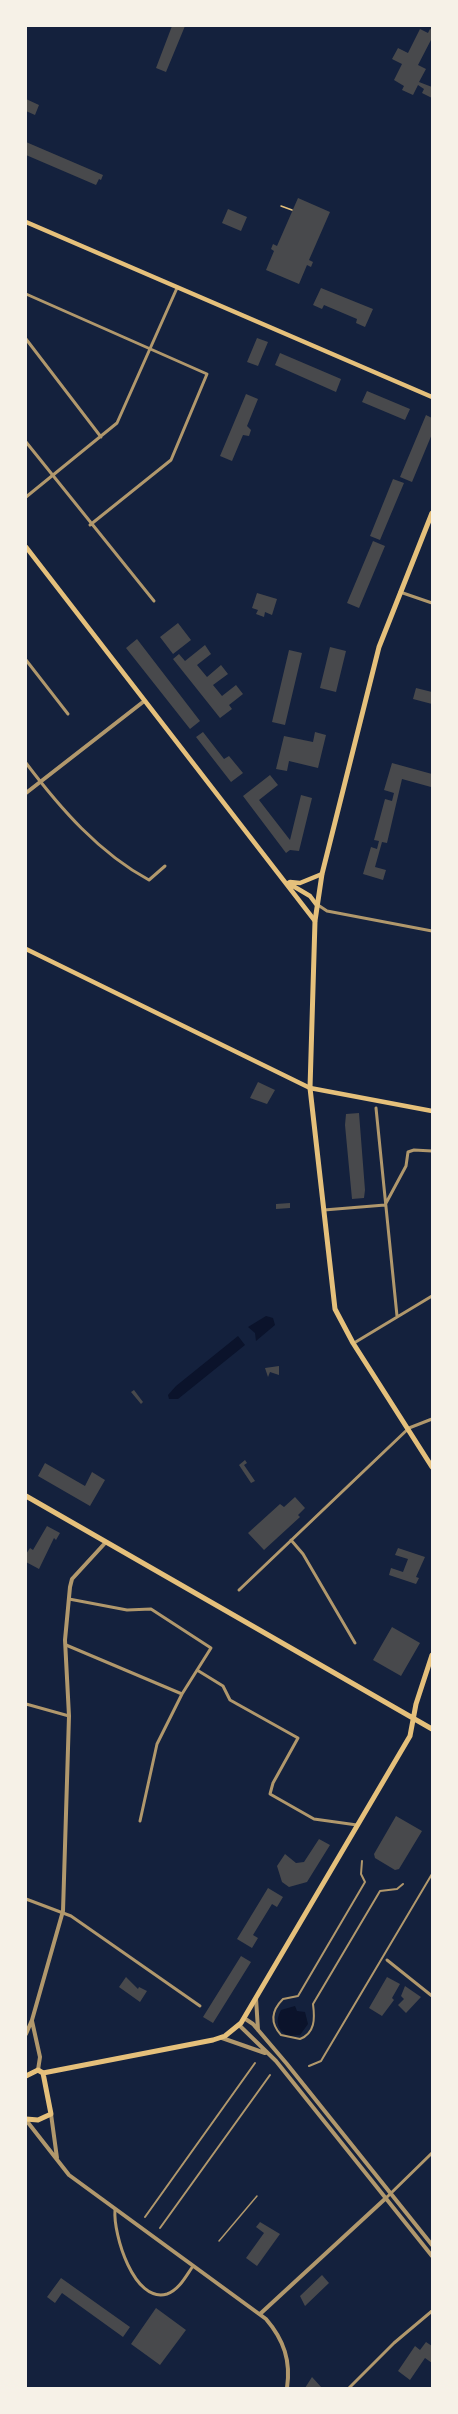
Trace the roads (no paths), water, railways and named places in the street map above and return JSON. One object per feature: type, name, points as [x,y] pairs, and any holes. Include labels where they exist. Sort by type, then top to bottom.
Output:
[{"type":"main road","points":[[26,222],[432,397]]},
{"type":"main road","points":[[432,513],[379,647],[322,874],[315,921],[310,1088],[334,1309],[352,1344],[409,1428],[432,1467]]},
{"type":"main road","points":[[26,547],[143,702],[286,881],[315,921]]},
{"type":"main road","points":[[286,881],[300,883],[322,874]]},
{"type":"main road","points":[[286,881],[310,896],[316,904]]},
{"type":"main road","points":[[301,902],[316,904]]},
{"type":"main road","points":[[26,949],[310,1088],[432,1111]]},
{"type":"main road","points":[[26,1496],[432,1729]]},
{"type":"main road","points":[[26,2076],[220,2038],[239,2025],[359,1826],[410,1736],[416,1704],[432,1655]]},
{"type":"main road","points":[[26,2119],[38,2120],[51,2114],[40,2072]]},
{"type":"street","points":[[26,497],[101,438],[121,416],[177,288]]},
{"type":"street","points":[[26,294],[207,374],[171,460],[90,525]]},
{"type":"street","points":[[26,339],[101,438]]},
{"type":"street","points":[[26,442],[90,525],[154,602]]},
{"type":"street","points":[[400,592],[432,603]]},
{"type":"street","points":[[26,660],[68,714]]},
{"type":"street","points":[[26,793],[143,702]]},
{"type":"street","points":[[26,763],[39,781],[112,857],[126,868],[149,880],[165,866]]},
{"type":"street","points":[[316,904],[327,911],[432,931]]},
{"type":"street","points":[[376,1108],[397,1316]]},
{"type":"street","points":[[385,1205],[406,1166],[408,1152],[432,1151]]},
{"type":"street","points":[[322,1211],[385,1205]]},
{"type":"street","points":[[352,1344],[432,1296]]},
{"type":"street","points":[[239,1590],[407,1433],[409,1428],[432,1419]]},
{"type":"street","points":[[291,1540],[303,1554],[355,1643]]},
{"type":"street","points":[[26,2034],[63,1911],[69,1716],[66,1645],[68,1599],[72,1579],[106,1542]]},
{"type":"street","points":[[68,1599],[127,1610],[151,1609],[211,1648],[182,1694],[157,1744],[140,1821]]},
{"type":"street","points":[[66,1645],[182,1694]]},
{"type":"street","points":[[197,1670],[223,1686],[230,1700],[298,1738],[273,1783],[270,1794],[315,1819],[359,1826]]},
{"type":"street","points":[[26,1704],[69,1716]]},
{"type":"street","points":[[362,1861],[363,1884],[298,1996],[283,1999],[274,2011],[273,2025],[281,2036],[300,2039],[312,2030],[315,2021],[313,2004],[380,1891],[397,1889],[403,1884]]},
{"type":"street","points":[[309,2066],[321,2061],[432,1874]]},
{"type":"street","points":[[26,1899],[63,1911],[200,2006]]},
{"type":"street","points":[[387,1960],[432,1996]]},
{"type":"street","points":[[256,1998],[258,2031]]},
{"type":"street","points":[[244,2018],[258,2031],[432,2245]]},
{"type":"street","points":[[32,2020],[40,2057],[40,2072]]},
{"type":"street","points":[[239,2025],[276,2061],[432,2256]]},
{"type":"street","points":[[220,2038],[251,2047],[276,2061]]},
{"type":"street","points":[[145,2217],[255,2063]]},
{"type":"street","points":[[160,2228],[270,2075]]},
{"type":"street","points":[[51,2114],[57,2159]]},
{"type":"street","points":[[26,2119],[69,2175],[260,2314],[270,2324],[284,2348],[288,2361],[287,2388]]},
{"type":"street","points":[[260,2314],[391,2194],[432,2153]]},
{"type":"street","points":[[115,2210],[114,2222],[133,2276],[141,2286],[159,2295],[166,2294],[179,2285],[193,2266]]},
{"type":"street","points":[[349,2388],[394,2343],[432,2312]]},
{"type":"lane","points":[[219,2241],[257,2196]]},
{"type":"water","points":[[266,1316],[273,1318],[275,1325],[256,1341],[255,1333],[248,1327]]},
{"type":"water","points":[[238,1336],[245,1345],[178,1399],[169,1399],[168,1395],[176,1386]]},
{"type":"water","points":[[295,2006],[297,2011],[305,2012],[308,2024],[300,2035],[288,2036],[279,2028],[278,2018],[281,2010]]}]
